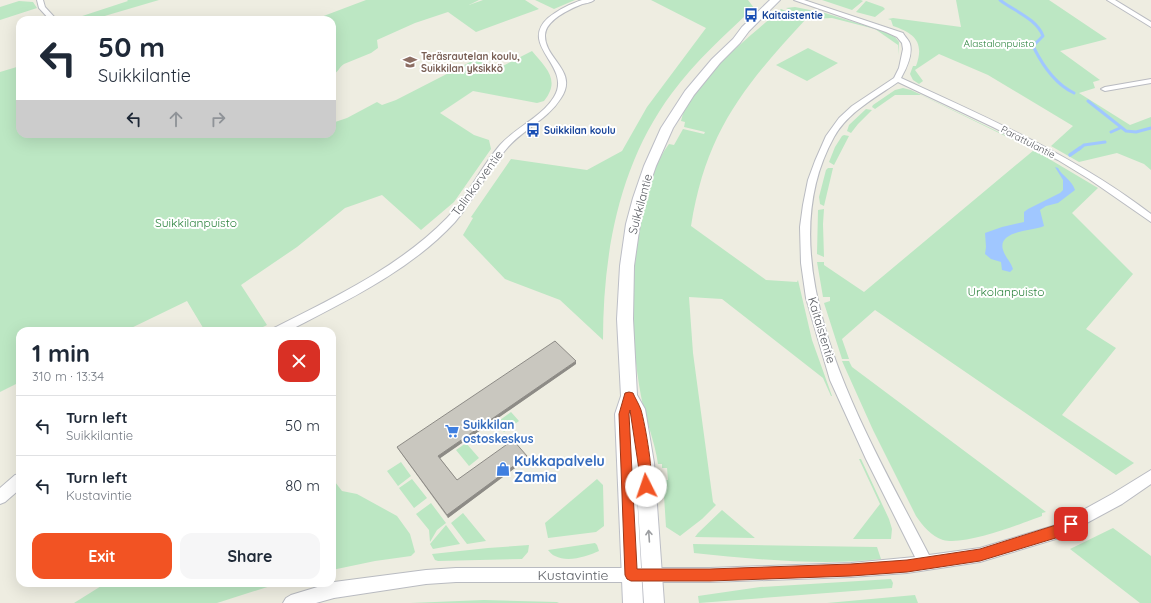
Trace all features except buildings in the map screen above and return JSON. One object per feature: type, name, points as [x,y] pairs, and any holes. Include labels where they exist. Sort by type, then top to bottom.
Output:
[{"type":"main road","name":"Suikkilantie","points":[[633,603],[624,414],[629,396],[625,289],[630,242],[639,198],[650,166],[662,140],[676,113],[698,82],[737,41],[752,32],[780,2]]},
{"type":"main road","name":"Suikkilantie","points":[[629,396],[636,410],[645,464],[654,603]]},
{"type":"street","points":[[40,0],[42,8],[50,16]]},
{"type":"street","name":"Talinkorventie","points":[[286,327],[333,303],[390,269],[424,244],[452,218],[465,203],[502,148],[521,129],[550,105],[561,92],[563,83],[560,73],[541,41],[541,30],[543,26],[564,10],[590,0]]},
{"type":"street","points":[[797,0],[875,25],[900,35],[906,43],[907,49],[903,68],[897,79]]},
{"type":"street","points":[[1110,0],[1151,25]]},
{"type":"street","name":"Parattulantie","points":[[897,79],[1050,152],[1100,182],[1151,219]]},
{"type":"street","name":"Kaitaistentie","points":[[897,79],[855,108],[842,120],[830,136],[818,161],[808,205],[805,227],[806,264],[813,304],[836,380],[871,455],[925,563]]},
{"type":"street","points":[[1105,88],[1134,85],[1151,81]]},
{"type":"street","name":"Kustavintie","points":[[291,603],[334,590],[426,577],[456,575],[710,575],[851,570],[925,563],[980,555],[1059,531],[1117,499],[1151,476]]},
{"type":"street","points":[[0,497],[16,483]]},
{"type":"green space","points":[[127,0],[159,0],[105,16],[82,16],[128,1]]},
{"type":"green space","points":[[366,0],[479,0],[469,5],[483,0],[525,0],[539,9],[476,32],[448,12],[415,23],[377,40],[378,48],[371,53],[344,64],[336,73],[336,16],[324,16]]},
{"type":"green space","points":[[535,0],[575,0],[554,9]]},
{"type":"green space","points":[[651,0],[748,0],[754,8],[690,70],[654,120],[639,149],[627,179],[611,242],[606,275],[603,340],[560,300],[505,279],[463,235],[473,218],[471,217],[511,159],[587,170],[622,151],[647,107],[706,28]]},
{"type":"green space","points":[[822,0],[861,0],[863,1],[852,10]]},
{"type":"green space","name":"Alastalonpuisto","points":[[956,0],[1049,0],[1107,39],[1060,51],[1100,80],[1093,82],[1095,88],[1079,93],[1130,125],[1151,117],[1151,170],[1144,164],[1117,153],[1079,162],[1051,146],[1073,126],[988,75],[939,54],[915,70],[923,81],[919,84],[913,80],[910,74],[913,66],[916,66],[919,51],[916,40],[912,35],[893,26],[891,20],[888,19],[893,18],[961,27]]},
{"type":"green space","points":[[19,1],[33,2],[37,8],[0,20],[0,7]]},
{"type":"green space","points":[[866,1],[885,9],[875,17],[856,12]]},
{"type":"green space","points":[[795,7],[825,13],[886,32],[895,37],[899,42],[898,55],[898,45],[875,29],[832,18],[810,19],[786,8]]},
{"type":"green space","points":[[781,9],[806,19],[764,67],[730,113],[717,137],[706,164],[691,226],[766,280],[797,282],[798,280],[812,340],[832,396],[823,378],[722,299],[689,297],[693,353],[713,502],[716,505],[702,519],[680,536],[666,527],[663,480],[668,480],[667,468],[662,468],[662,464],[658,464],[655,447],[643,405],[637,372],[634,347],[633,299],[636,251],[640,227],[651,180],[664,151],[669,144],[674,145],[683,129],[704,134],[705,132],[684,127],[685,122],[681,121],[686,106],[709,75],[739,45]]},
{"type":"green space","points":[[808,48],[838,63],[807,81],[776,65]]},
{"type":"green space","name":"Suikkilanpuisto","points":[[532,51],[550,74],[551,87],[549,94],[544,101],[537,103],[473,91],[440,113],[474,135],[489,140],[491,149],[454,202],[421,230],[382,195],[345,208],[297,247],[241,285],[267,325],[263,327],[203,327],[187,301],[133,327],[16,327],[16,384],[0,392],[0,72],[16,67],[16,138],[336,138],[336,122],[347,118],[377,102],[382,105],[396,100],[476,59],[495,70]]},
{"type":"green space","name":"Urkolanpuisto","points":[[903,88],[911,90],[1024,144],[1098,188],[1072,213],[1133,274],[1086,329],[1116,348],[1062,415],[1134,463],[1116,475],[875,310],[842,339],[849,359],[842,359],[824,303],[830,301],[830,297],[823,297],[817,262],[824,262],[824,265],[864,292],[1034,150],[921,95],[895,95],[875,109],[872,107],[895,90]]},
{"type":"green space","points":[[866,109],[872,110],[851,133],[847,131],[849,125]]},
{"type":"green space","points":[[844,135],[849,136],[834,165],[829,162],[835,147]]},
{"type":"green space","points":[[828,168],[833,168],[824,206],[820,204],[819,197],[826,170]]},
{"type":"green space","points":[[824,209],[824,257],[817,254],[818,210]]},
{"type":"green space","points":[[842,361],[849,361],[852,367],[1046,512],[1042,513],[1042,516],[1007,529],[965,540],[943,540],[931,533],[924,527],[916,516],[873,430]]},
{"type":"green space","points":[[511,412],[519,421],[504,432],[496,423]]},
{"type":"green space","points":[[466,443],[479,458],[469,466],[456,450]]},
{"type":"green space","points":[[859,459],[861,459],[889,519],[892,529],[891,539],[853,539],[880,504]]},
{"type":"green space","points":[[401,462],[411,476],[398,486],[387,471]]},
{"type":"green space","points":[[412,479],[427,498],[414,508],[399,488]]},
{"type":"green space","points":[[597,479],[603,485],[604,526],[596,532],[548,538],[545,523]]},
{"type":"green space","points":[[336,483],[342,491],[357,494],[397,516],[410,534],[415,552],[411,556],[375,561],[336,569]]},
{"type":"green space","points":[[431,503],[446,523],[437,530],[430,542],[429,530],[416,514]]},
{"type":"green space","points":[[722,510],[755,538],[695,537]]},
{"type":"green space","points":[[463,513],[486,541],[467,544],[451,523]]},
{"type":"green space","points":[[446,525],[460,544],[433,549],[430,544]]},
{"type":"green space","points":[[1113,528],[1151,556],[1151,603],[1140,603],[1070,549]]},
{"type":"green space","points":[[595,543],[599,551],[572,559],[560,558],[553,555],[548,550]]},
{"type":"green space","points":[[693,544],[877,547],[881,559],[835,562],[787,561],[694,553]]},
{"type":"green space","points":[[529,545],[528,552],[522,559],[438,561],[435,560],[432,554],[488,548]]},
{"type":"green space","points":[[891,579],[893,583],[892,588],[699,603],[698,596],[760,587]]},
{"type":"green space","points":[[100,587],[267,587],[217,603],[74,603]]},
{"type":"green space","points":[[915,595],[918,603],[827,603]]},
{"type":"green space","points":[[484,600],[557,602],[559,603],[410,603]]},
{"type":"water","points":[[1055,167],[1058,168],[1075,190],[1058,203],[1046,206],[1040,210],[1044,226],[1018,232],[1005,239],[1003,243],[1003,250],[1013,269],[1010,272],[1002,270],[1001,262],[991,259],[985,254],[985,233],[1024,222],[1024,212],[1060,193],[1063,190],[1063,180]]},
{"type":"waterway","points":[[1000,0],[1030,20],[1040,30],[1043,36],[1034,45],[1034,48],[1055,80],[1074,93]]},
{"type":"waterway","points":[[1088,101],[1126,131],[1136,132],[1151,128]]},
{"type":"waterway","points":[[1111,132],[1120,128]]},
{"type":"waterway","points":[[1079,149],[1084,145],[1105,142]]},
{"type":"waterway","points":[[1070,155],[1080,148]]},
{"type":"place","name":"Kaitaistentie","points":[[751,15]]},
{"type":"place","name":"Teräsrautelan koulu, Suikkilan yksikkö","points":[[410,62]]},
{"type":"place","name":"Suikkilan koulu","points":[[533,130]]},
{"type":"place","name":"Suikkilan ostoskeskus","points":[[452,431]]},
{"type":"place","name":"Kukkapalvelu Zamia","points":[[503,469]]},
{"type":"route","points":[[646,486],[645,464],[636,410],[629,396],[624,414],[631,575],[710,575],[851,570],[907,566],[980,555],[1059,531],[1071,524]]}]
